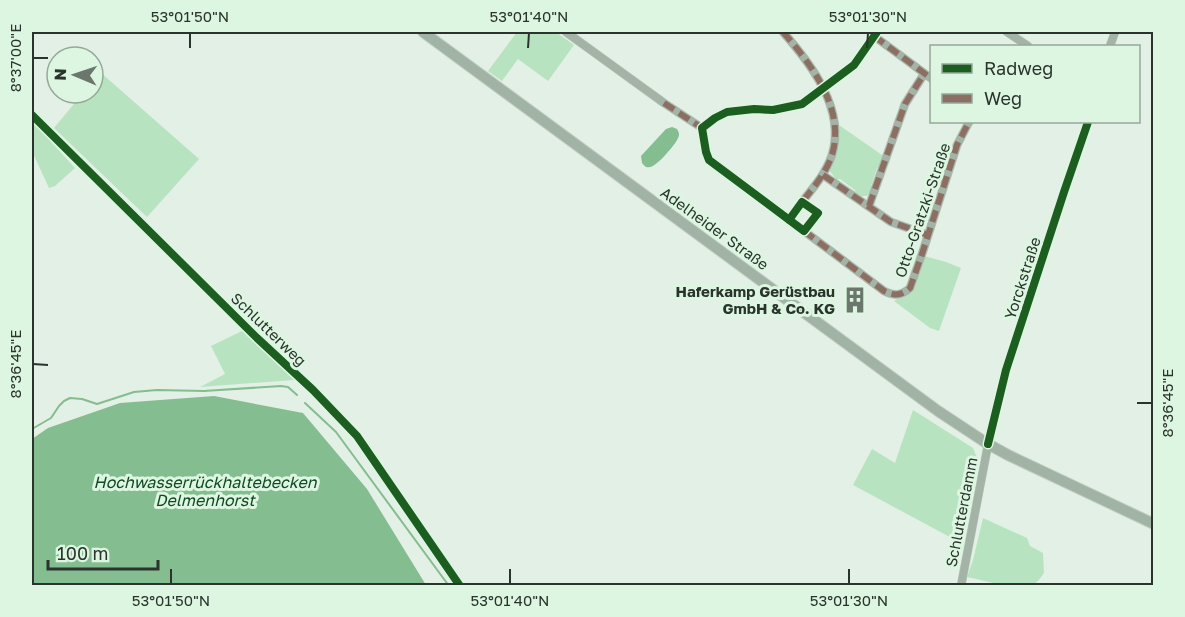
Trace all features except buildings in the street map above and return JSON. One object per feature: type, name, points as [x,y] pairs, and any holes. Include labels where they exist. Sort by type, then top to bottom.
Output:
[{"type":"main road","name":"Adelheider Straße","points":[[423,32],[938,411],[988,444],[1154,524]]},
{"type":"street","points":[[783,32],[824,89],[834,121],[835,140],[832,155],[823,175],[789,219]]},
{"type":"street","points":[[1007,32],[1018,35]]},
{"type":"street","points":[[570,33],[664,104],[702,128],[709,160],[804,231],[818,213],[802,202]]},
{"type":"street","points":[[702,128],[727,112],[772,110],[802,104],[854,65],[876,34],[930,78]]},
{"type":"street","points":[[869,206],[905,104],[924,74]]},
{"type":"street","name":"Schlutterweg","points":[[32,115],[257,338],[314,390],[357,436],[460,585]]},
{"type":"street","name":"Otto-Gratzki-Straße","points":[[804,231],[884,291],[895,295],[906,292],[910,288],[957,146],[968,123]]},
{"type":"street","name":"Yorckstraße","points":[[988,444],[1009,361],[1088,123]]},
{"type":"street","points":[[823,175],[891,222],[928,235]]},
{"type":"street","name":"Schlutterdamm","points":[[961,585],[988,444]]},
{"type":"shaded area","points":[[517,32],[556,32],[574,45],[548,81],[518,59],[502,81],[488,71]]},
{"type":"shaded area","points":[[105,76],[199,159],[147,217],[54,128],[73,105],[105,105]]},
{"type":"shaded area","points":[[32,121],[75,168],[55,186],[49,188],[32,151]]},
{"type":"shaded area","points":[[836,123],[882,155],[881,166],[877,168],[871,186],[873,189],[867,196],[856,194],[855,190],[840,179],[836,179],[829,170]]},
{"type":"shaded area","points":[[924,256],[961,268],[939,331],[930,328],[894,301],[912,290]]},
{"type":"shaded area","points":[[242,331],[294,380],[200,387],[225,374],[211,346]]},
{"type":"shaded area","points":[[913,410],[973,448],[977,458],[961,543],[853,485],[872,449],[895,463]]},
{"type":"shaded area","points":[[983,518],[1027,538],[1030,546],[1043,553],[1044,573],[1037,582],[1028,586],[1011,586],[967,577]]},
{"type":"water","points":[[672,127],[679,133],[676,141],[657,163],[650,167],[645,166],[641,156],[666,129]]},
{"type":"water","name":"Hochwasserrückhaltebecken Delmenhorst","points":[[214,396],[303,413],[367,489],[426,585],[32,585],[32,439],[48,428],[120,403]]},
{"type":"waterway","points":[[32,429],[51,418],[59,406],[70,398],[97,404],[134,392],[204,391],[281,386],[288,387],[297,395]]},
{"type":"waterway","points":[[305,403],[336,432],[449,586]]},
{"type":"marked path","points":[[783,32],[804,58],[823,88],[834,121],[835,138],[832,155],[819,180],[802,202]]},
{"type":"marked path","points":[[874,36],[930,78]]},
{"type":"marked path","points":[[869,206],[905,104],[924,74]]},
{"type":"marked path","points":[[664,103],[702,128]]},
{"type":"marked path","points":[[804,231],[884,291],[891,294],[904,293],[910,288],[957,145],[968,123]]},
{"type":"marked path","points":[[823,175],[891,222],[928,235]]},
{"type":"cycle path","points":[[789,220],[802,202],[818,213],[804,231],[709,160],[702,128],[727,112],[754,109],[773,110],[802,104],[854,65],[877,32]]},
{"type":"cycle path","points":[[32,115],[257,338],[313,390],[357,436],[460,586]]},
{"type":"cycle path","points":[[988,444],[1006,370],[1088,123]]},
{"type":"place","name":"Haferkamp Gerüstbau GmbH & Co. KG","points":[[855,300]]}]
